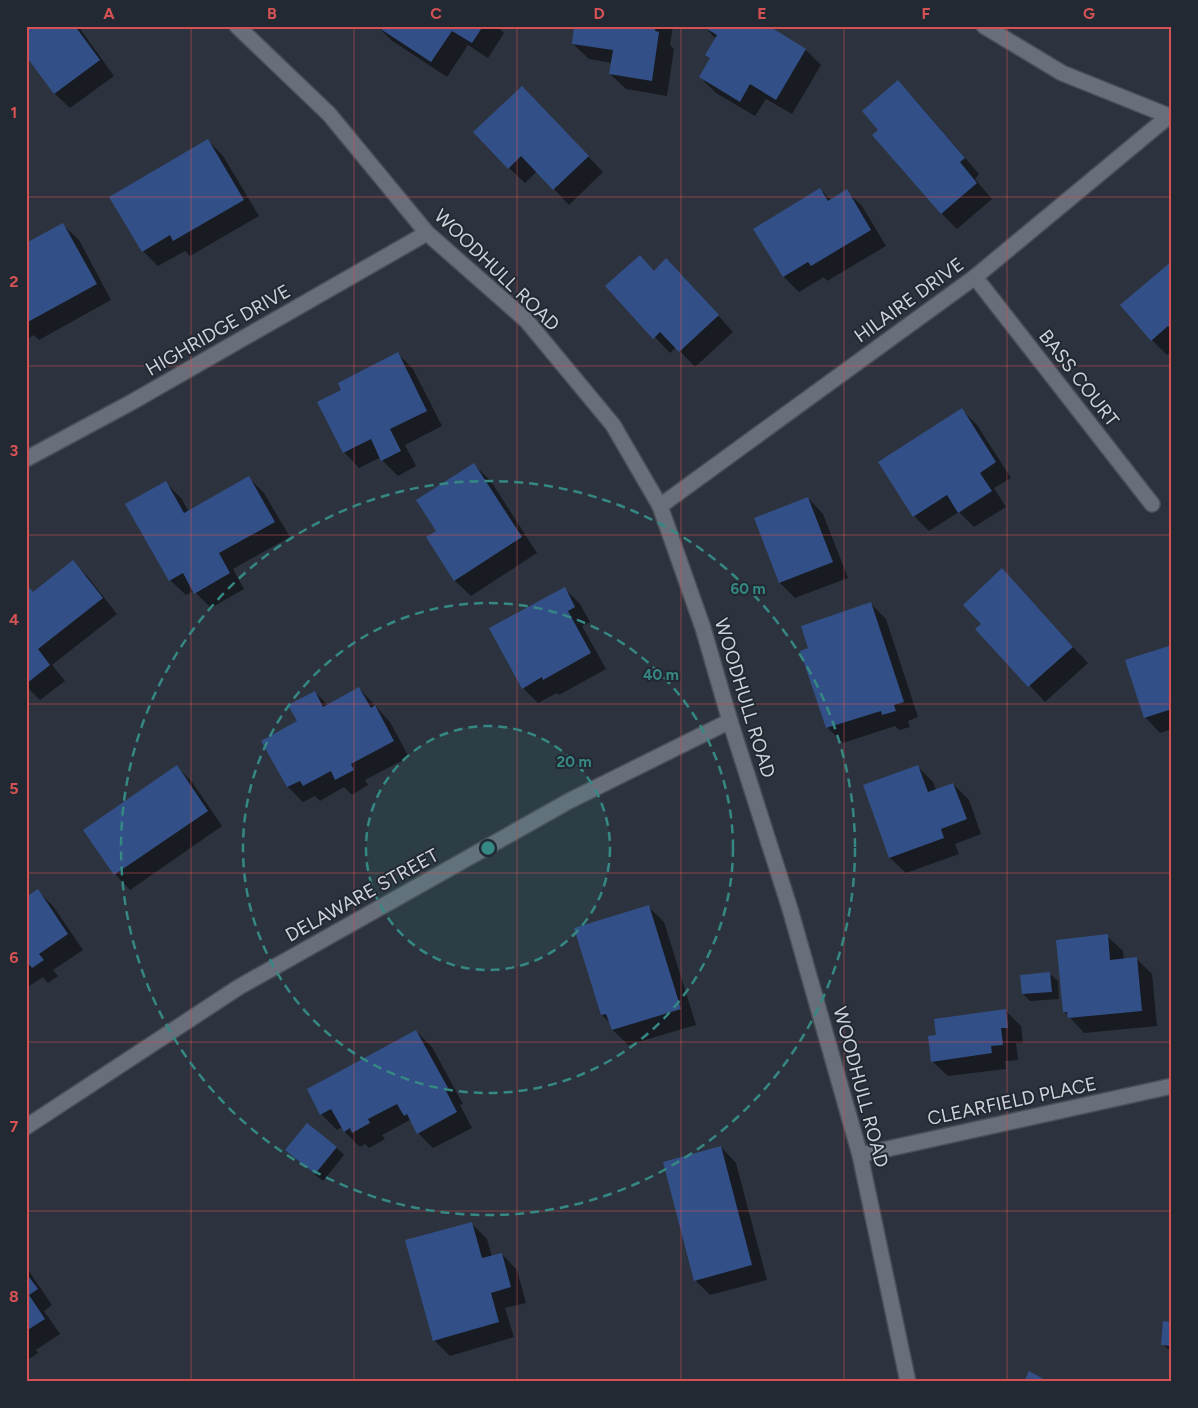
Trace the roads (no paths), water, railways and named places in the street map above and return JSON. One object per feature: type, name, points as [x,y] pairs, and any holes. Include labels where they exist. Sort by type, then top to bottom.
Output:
[{"type":"street","name":"WOODHULL ROAD","points":[[237,26],[329,114],[427,233],[526,320],[613,425],[660,506],[703,628],[730,721],[790,908],[860,1155],[908,1382]]},
{"type":"street","points":[[984,26],[1062,73],[1170,116]]},
{"type":"street","name":"HILAIRE DRIVE","points":[[660,506],[975,277],[1170,116]]},
{"type":"street","name":"HIGHRIDGE DRIVE","points":[[26,459],[132,402],[427,233]]},
{"type":"street","name":"BASS COURT","points":[[975,277],[1152,504]]},
{"type":"street","name":"DELAWARE STREET","points":[[26,1128],[239,987],[569,801],[730,721]]},
{"type":"street","name":"CLEARFIELD PLACE","points":[[860,1155],[1172,1086]]}]
